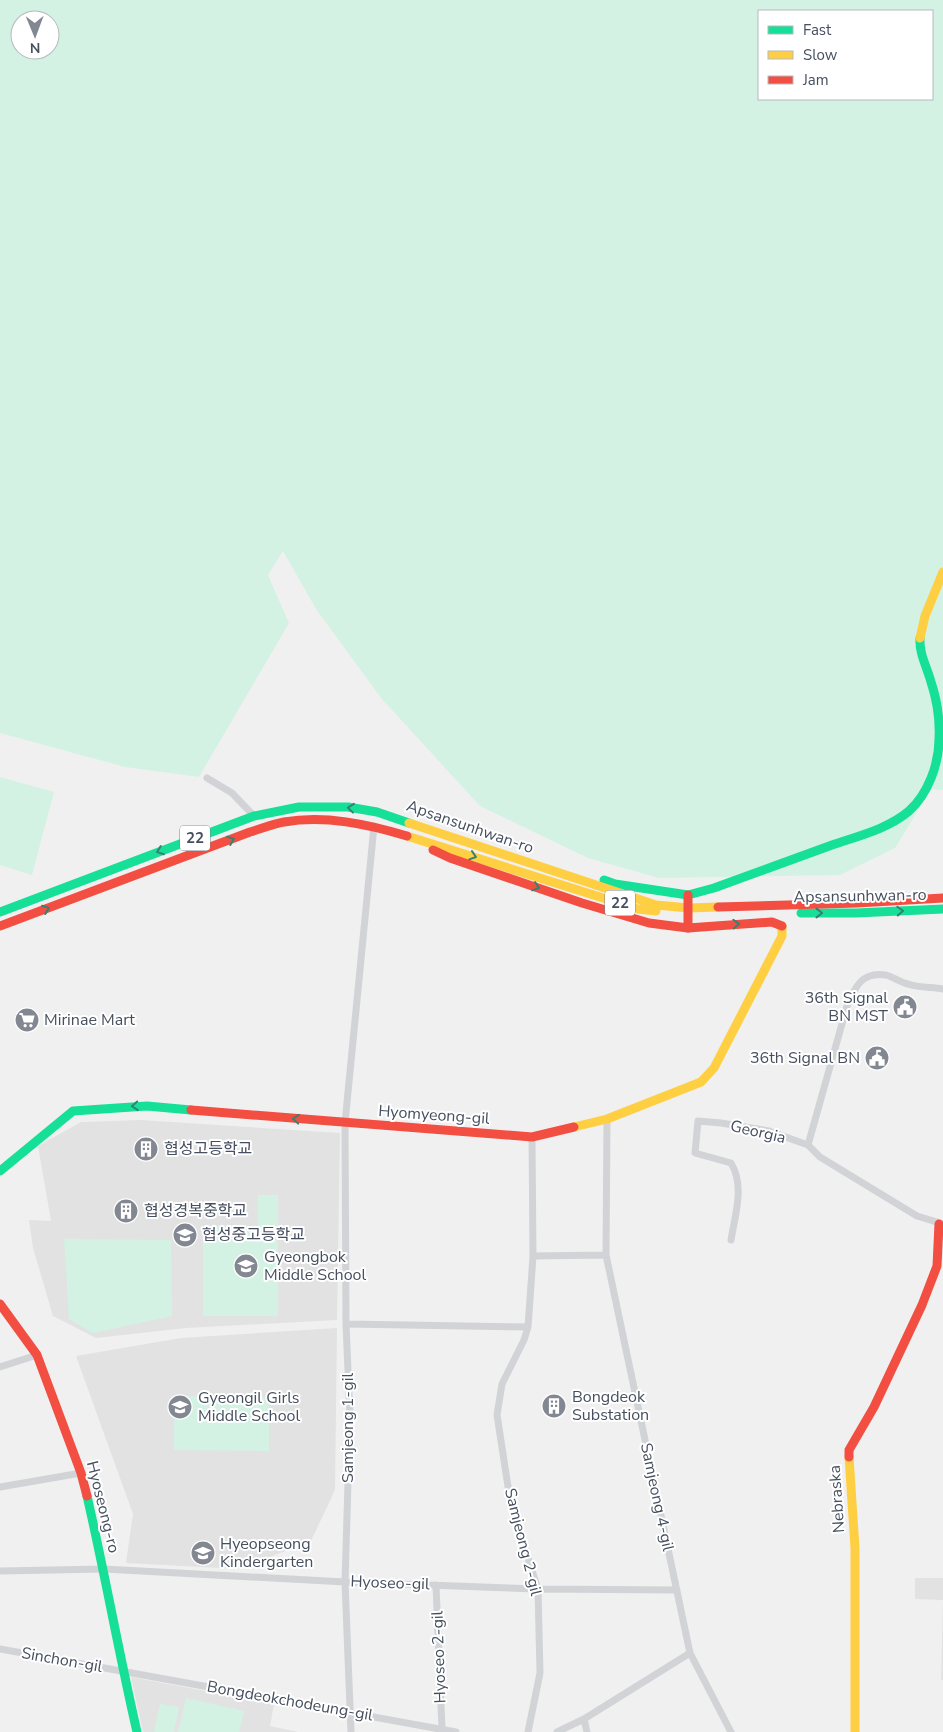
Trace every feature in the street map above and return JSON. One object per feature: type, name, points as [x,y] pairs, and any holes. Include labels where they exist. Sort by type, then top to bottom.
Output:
[{"type":"main road","points":[[398,819],[422,822],[615,884],[688,895],[714,888],[874,830],[908,811],[932,778],[940,758],[941,740],[938,711],[920,646],[923,623],[943,572]]},
{"type":"main road","name":"Apsansunhwan-ro","points":[[0,912],[254,816],[299,807],[348,807],[377,812],[656,905],[689,908],[858,903],[943,898]]},
{"type":"main road","name":"Apsansunhwan-ro","points":[[0,926],[240,836],[283,822],[335,820],[393,831],[638,909],[654,911],[856,913],[943,909]]},
{"type":"main road","points":[[393,831],[450,858],[649,923],[688,928],[688,895]]},
{"type":"main road","name":"Hyomyeong-gil","points":[[0,1171],[73,1111],[147,1106],[532,1137],[607,1119],[701,1082],[714,1068],[782,936],[782,926],[772,922],[688,928]]},
{"type":"main road","name":"Nebraska","points":[[855,1732],[855,1548],[849,1450],[874,1406],[922,1305],[937,1266],[941,1224]]},
{"type":"main road","name":"Hyoseong-ro","points":[[0,1304],[37,1355],[81,1472],[104,1569],[123,1671],[137,1732]]},
{"type":"street","points":[[207,778],[232,793],[254,816]]},
{"type":"street","name":"Samjeong 1-gil","points":[[351,1732],[345,1582],[350,1417],[346,1324],[345,1123],[374,826]]},
{"type":"street","points":[[808,1145],[848,1006],[854,990],[862,979],[875,975],[887,975],[909,985],[943,989]]},
{"type":"street","name":"Samjeong 4-gil","points":[[607,1119],[606,1255],[690,1653],[731,1732]]},
{"type":"street","name":"Georgia","points":[[731,1240],[738,1192],[735,1170],[730,1163],[695,1153],[698,1121],[769,1131],[808,1145],[820,1157],[917,1216],[941,1224]]},
{"type":"street","name":"Samjeong 2-gil","points":[[528,1732],[540,1673],[538,1589],[511,1506],[497,1415],[502,1384],[528,1328],[533,1256],[532,1137]]},
{"type":"street","points":[[533,1256],[606,1255]]},
{"type":"street","points":[[346,1324],[528,1328]]},
{"type":"street","points":[[0,1367],[37,1355]]},
{"type":"street","points":[[0,1487],[81,1472]]},
{"type":"street","name":"Hyoseo-gil","points":[[0,1571],[104,1569],[345,1582],[538,1589],[677,1590]]},
{"type":"street","name":"Hyoseo 2-gil","points":[[436,1585],[442,1729]]},
{"type":"street","name":"Sinchon-gil","points":[[0,1649],[123,1671]]},
{"type":"street","points":[[557,1732],[584,1719],[690,1653]]},
{"type":"street","name":"Bongdeokchodeung-gil","points":[[123,1671],[456,1732]]},
{"type":"street","points":[[584,1719],[587,1732]]},
{"type":"shaded area","name":"협성중고등학교","points":[[141,1120],[340,1133],[337,1320],[186,1328],[96,1338],[53,1316],[33,1248],[29,1220],[51,1221],[38,1146],[81,1122]]},
{"type":"shaded area","points":[[337,1328],[335,1490],[311,1541],[239,1569],[126,1563],[133,1514],[76,1356],[181,1338]]},
{"type":"shaded area","points":[[915,1578],[943,1578],[943,1600],[915,1599]]},
{"type":"shaded area","points":[[943,1600],[943,1680],[941,1680]]},
{"type":"shaded area","points":[[131,1677],[274,1704],[270,1726],[298,1732],[143,1732]]},
{"type":"green space","points":[[0,0],[943,0],[943,790],[931,789],[895,848],[840,875],[659,878],[588,858],[480,806],[381,698],[316,609],[283,551],[268,575],[289,623],[199,777],[125,767],[0,733]]},
{"type":"green space","points":[[0,777],[54,792],[32,875],[0,865]]},
{"type":"green space","points":[[258,1195],[278,1195],[278,1316],[203,1316],[203,1226],[258,1226]]},
{"type":"green space","points":[[64,1239],[171,1240],[172,1316],[93,1333],[69,1319]]},
{"type":"green space","points":[[174,1396],[263,1397],[269,1407],[269,1451],[174,1450]]},
{"type":"green space","points":[[186,1698],[244,1711],[239,1732],[178,1732]]},
{"type":"green space","points":[[160,1704],[179,1707],[174,1732],[154,1732]]},
{"type":"traffic: fast","points":[[688,895],[714,888],[872,831],[892,823],[916,804],[927,787],[935,768],[939,732],[936,703],[922,655],[920,638]]},
{"type":"traffic: fast","points":[[0,912],[254,816],[299,807],[348,807],[377,812],[409,823]]},
{"type":"traffic: fast","points":[[604,880],[615,884],[688,895]]},
{"type":"traffic: fast","points":[[801,913],[856,913],[943,909]]},
{"type":"traffic: fast","points":[[0,1171],[73,1111],[147,1106],[191,1110]]},
{"type":"traffic: fast","points":[[87,1496],[137,1732]]},
{"type":"traffic: slow","points":[[920,638],[925,616],[943,572]]},
{"type":"traffic: slow","points":[[409,823],[656,905],[689,908],[718,907]]},
{"type":"traffic: slow","points":[[407,836],[638,909],[656,911]]},
{"type":"traffic: slow","points":[[574,1127],[607,1119],[701,1082],[714,1068],[782,936],[782,926]]},
{"type":"traffic: slow","points":[[849,1457],[855,1548],[855,1732]]},
{"type":"traffic: jam","points":[[0,926],[250,832],[280,823],[299,820],[330,820],[361,824],[407,836]]},
{"type":"traffic: jam","points":[[433,850],[450,858],[582,903],[649,923],[688,928],[772,922],[782,926]]},
{"type":"traffic: jam","points":[[688,895],[688,928]]},
{"type":"traffic: jam","points":[[718,907],[857,903],[943,898]]},
{"type":"traffic: jam","points":[[191,1110],[532,1137],[574,1127]]},
{"type":"traffic: jam","points":[[849,1457],[849,1450],[874,1407],[922,1305],[937,1266],[939,1224]]},
{"type":"traffic: jam","points":[[0,1304],[37,1355],[81,1473],[87,1496]]},
{"type":"place","name":"36th Signal BN MST","points":[[905,1007]]},
{"type":"place","name":"Mirinae Mart","points":[[27,1020]]},
{"type":"place","name":"36th Signal BN","points":[[877,1058]]},
{"type":"place","name":"협성고등학교","points":[[146,1149]]},
{"type":"place","name":"협성경복중학교","points":[[126,1211]]},
{"type":"place","name":"협성중고등학교","points":[[185,1235]]},
{"type":"place","name":"Gyeongbok Middle School","points":[[246,1266]]},
{"type":"place","name":"Bongdeok Substation","points":[[554,1406]]},
{"type":"place","name":"Gyeongil Girls Middle School","points":[[180,1407]]},
{"type":"place","name":"Hyeopseong Kindergarten","points":[[203,1553]]}]
